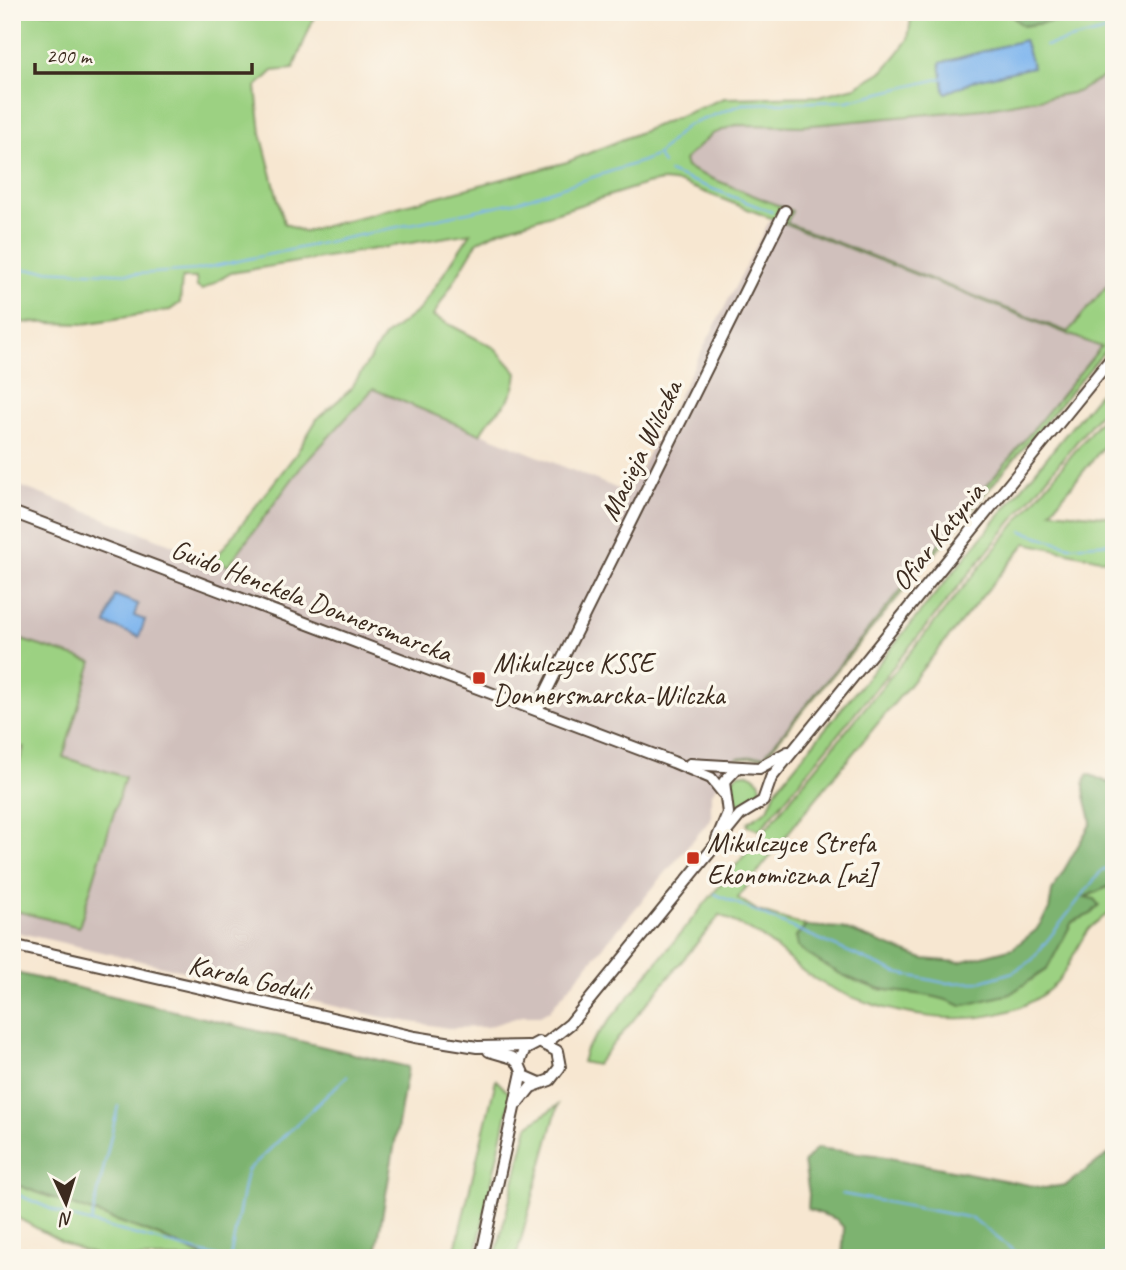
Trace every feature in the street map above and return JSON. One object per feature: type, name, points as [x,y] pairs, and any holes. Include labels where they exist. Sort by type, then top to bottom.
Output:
[{"type":"street","name":"Macieja Wilczka","points":[[537,710],[785,211]]},
{"type":"street","name":"Ofiar Katynia","points":[[545,1043],[570,1024],[709,853],[725,838],[740,816],[763,801],[771,778],[796,746],[1114,355]]},
{"type":"street","name":"Guido Henckela Donnersmarcka","points":[[12,512],[673,762],[711,778],[724,797]]},
{"type":"street","name":"Ofiar Katynia","points":[[709,853],[726,821],[726,777],[738,768],[768,765],[796,746]]},
{"type":"street","name":"Guido Henckela Donnersmarcka","points":[[673,762],[738,768]]},
{"type":"street","points":[[753,768],[764,778],[766,788]]},
{"type":"street","points":[[724,797],[736,809],[751,810]]},
{"type":"street","name":"Karola Goduli","points":[[12,946],[387,1032],[477,1047],[513,1058],[521,1068]]},
{"type":"street","name":"Ofiar Katynia","points":[[559,1056],[570,1024]]},
{"type":"street","points":[[481,1258],[516,1106],[521,1054],[528,1046],[545,1043],[559,1056],[560,1067],[555,1077],[531,1087],[516,1106]]},
{"type":"street","name":"Karola Goduli","points":[[477,1047],[528,1046]]},
{"type":"street","points":[[521,1068],[528,1080],[540,1083]]},
{"type":"shaded area","points":[[1114,71],[1114,277],[1069,332],[1101,347],[764,755],[736,758],[711,795],[711,819],[549,1011],[540,1016],[522,1016],[487,1027],[448,1028],[381,1017],[12,931],[12,483],[228,566],[302,466],[373,389],[628,493],[771,218],[681,183],[684,160],[712,134],[736,125],[803,126],[1029,102],[1077,92]]},
{"type":"green space","points":[[12,12],[316,12],[293,69],[273,71],[256,87],[261,133],[284,223],[303,232],[567,162],[724,98],[819,96],[855,87],[884,70],[898,53],[908,39],[912,12],[1007,12],[1023,25],[1114,13],[1114,71],[1077,92],[983,109],[803,126],[736,125],[712,134],[684,160],[686,167],[792,211],[787,223],[1068,332],[1114,277],[1114,340],[765,756],[736,758],[765,755],[1101,347],[681,183],[663,181],[646,184],[501,230],[478,241],[433,316],[495,348],[517,373],[515,385],[507,401],[480,434],[373,389],[302,466],[228,566],[214,560],[296,454],[317,419],[350,390],[384,337],[420,309],[471,233],[231,273],[202,290],[197,287],[196,278],[182,278],[180,303],[170,310],[84,324],[12,322]]},
{"type":"green space","points":[[1007,12],[1114,12],[1114,13],[1023,26]]},
{"type":"green space","points":[[1114,375],[1114,396],[760,830],[748,826],[747,823],[768,809],[777,788]]},
{"type":"green space","points":[[1114,403],[1114,434],[1051,511],[1114,517],[1114,562],[1026,543],[799,819],[738,898],[758,911],[806,926],[796,936],[877,989],[942,996],[961,1006],[1047,969],[1072,922],[1091,914],[1083,898],[1114,884],[1114,909],[1089,929],[1057,982],[1026,1004],[997,1014],[966,1018],[900,1012],[839,992],[813,978],[762,937],[720,915],[596,1065],[582,1062],[586,1049]]},
{"type":"green space","points":[[12,637],[92,662],[63,757],[125,777],[79,927],[12,910],[12,767],[17,768],[24,747],[12,747]]},
{"type":"green space","points":[[745,773],[756,778],[761,789],[756,800],[745,805],[734,800],[729,789],[734,778]]},
{"type":"green space","points":[[1088,774],[1114,785],[1114,884],[1085,897],[1094,899],[1099,905],[1091,914],[1072,922],[1047,969],[1010,994],[961,1006],[932,996],[882,989],[860,983],[838,972],[798,947],[796,936],[806,926],[842,928],[923,959],[960,962],[1013,948],[1036,930],[1049,910],[1052,891],[1091,823],[1084,791]]},
{"type":"green space","points":[[12,972],[408,1067],[375,1258],[206,1258],[159,1236],[14,1184]]},
{"type":"green space","points":[[496,1080],[511,1095],[475,1258],[453,1258]]},
{"type":"green space","points":[[558,1105],[516,1258],[495,1258],[528,1126]]},
{"type":"green space","points":[[817,1148],[875,1155],[1044,1188],[1066,1185],[1114,1150],[1114,1243],[1102,1258],[842,1258],[844,1228],[836,1219],[808,1209],[809,1194],[804,1162]]},
{"type":"green space","points":[[12,1183],[159,1236],[206,1258],[105,1258],[70,1246],[12,1215]]},
{"type":"water","points":[[1024,40],[1033,67],[976,80],[946,93],[944,90],[940,63]]},
{"type":"water","points":[[115,595],[138,604],[134,616],[145,620],[139,637],[106,624]]},
{"type":"waterway","points":[[1045,46],[1114,29]]},
{"type":"waterway","points":[[12,269],[138,274],[196,270],[519,201],[657,155],[686,126],[743,104],[847,101],[943,78]]},
{"type":"waterway","points":[[658,156],[663,164]]},
{"type":"waterway","points":[[669,172],[772,212]]},
{"type":"waterway","points":[[1022,531],[1069,546],[1114,543]]},
{"type":"waterway","points":[[715,894],[897,973],[945,983],[979,982],[1013,972],[1032,960],[1102,870],[1114,867]]},
{"type":"waterway","points":[[230,1258],[247,1171],[347,1076]]},
{"type":"waterway","points":[[91,1223],[118,1106]]},
{"type":"waterway","points":[[12,1192],[69,1217],[222,1258]]},
{"type":"waterway","points":[[842,1194],[972,1218],[1023,1258]]},
{"type":"waterway","points":[[1102,1258],[1114,1244]]},
{"type":"place","name":"Mikulczyce KSSE Donnersmarcka-Wilczka","points":[[479,678]]},
{"type":"place","name":"Mikulczyce Strefa Ekonomiczna [nż]","points":[[693,858]]}]
